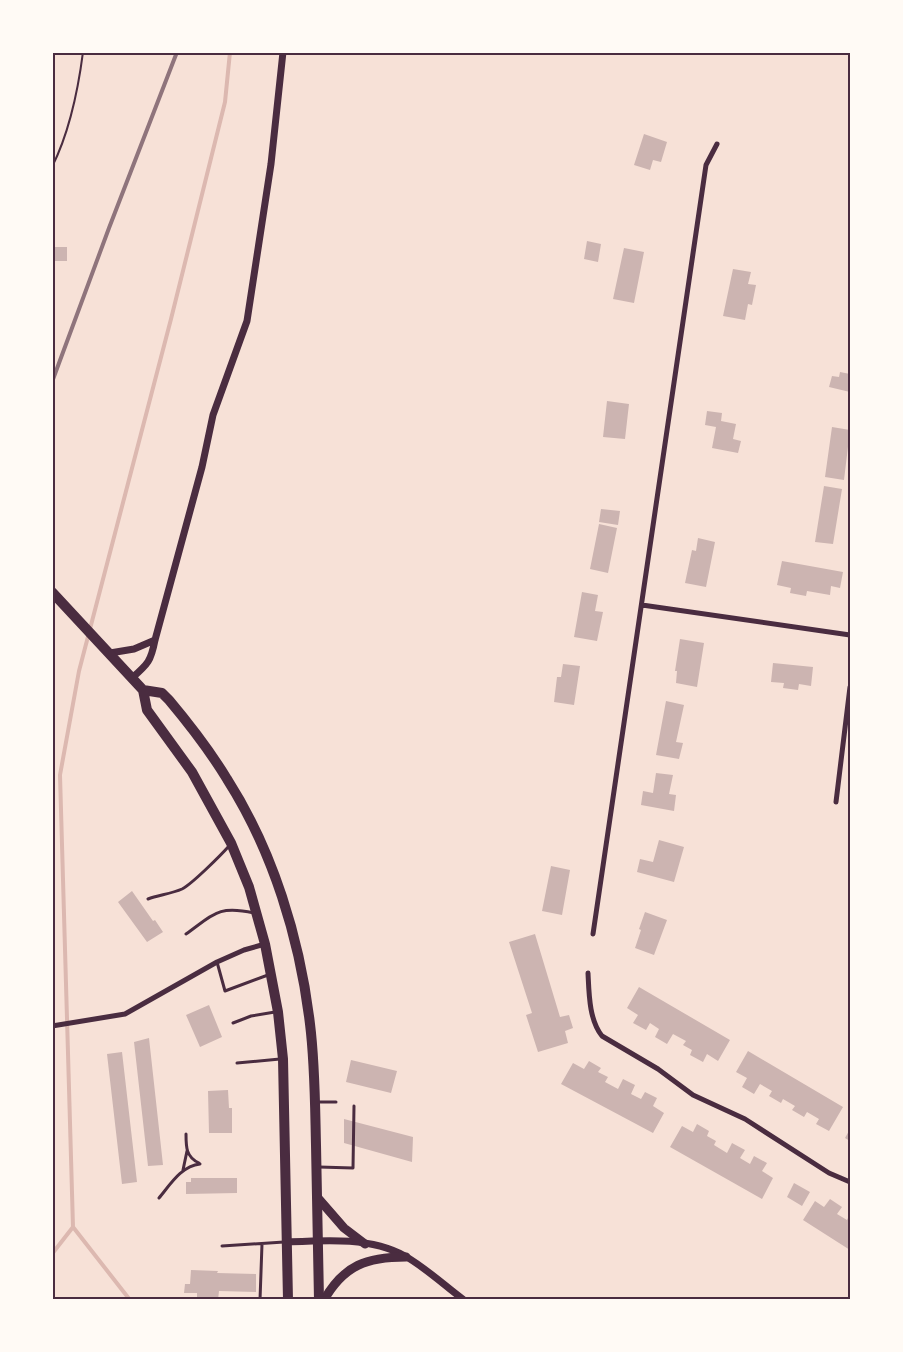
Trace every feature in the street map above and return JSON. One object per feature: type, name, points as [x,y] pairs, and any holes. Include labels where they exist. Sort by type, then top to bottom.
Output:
[{"type":"highway","points":[[52,592],[143,690],[147,710],[192,772],[231,843],[249,887],[265,944],[278,1012],[284,1059],[288,1300]]},
{"type":"highway","points":[[143,690],[162,693],[178,710],[207,749],[239,798],[266,857],[288,918],[302,974],[310,1023],[315,1102],[319,1300]]},
{"type":"main road","points":[[317,1197],[344,1228],[365,1244]]},
{"type":"main road","points":[[324,1300],[342,1275],[359,1264],[382,1258],[406,1257]]},
{"type":"street","points":[[132,678],[148,664],[153,653],[202,467],[213,415],[247,321],[271,164],[283,52]]},
{"type":"street","points":[[593,934],[706,165],[716,144]]},
{"type":"street","points":[[642,605],[850,635]]},
{"type":"street","points":[[110,653],[134,649],[155,640]]},
{"type":"street","points":[[836,802],[850,687]]},
{"type":"street","points":[[52,1026],[125,1014],[217,962],[244,950],[265,944]]},
{"type":"street","points":[[588,973],[594,1020],[596,1028],[602,1036],[658,1069],[701,1099],[745,1119],[830,1173],[850,1182]]},
{"type":"street","points":[[288,1242],[318,1241],[365,1244],[385,1248],[406,1257],[464,1300]]},
{"type":"lane","points":[[148,900],[160,894],[182,889],[222,854],[231,843]]},
{"type":"lane","points":[[186,934],[218,911],[238,909],[257,913]]},
{"type":"lane","points":[[217,962],[225,991],[271,974]]},
{"type":"lane","points":[[233,1023],[251,1016],[278,1012]]},
{"type":"lane","points":[[237,1063],[284,1059]]},
{"type":"lane","points":[[315,1102],[336,1102]]},
{"type":"lane","points":[[316,1167],[353,1168],[354,1106]]},
{"type":"lane","points":[[183,1170],[187,1151],[186,1134]]},
{"type":"lane","points":[[159,1198],[183,1170],[194,1164],[200,1164],[192,1159],[187,1151]]},
{"type":"lane","points":[[222,1246],[288,1242]]},
{"type":"lane","points":[[260,1300],[262,1244]]},
{"type":"path","points":[[52,167],[79,87],[83,52]]},
{"type":"building","points":[[644,134],[667,142],[661,162],[653,160],[650,170],[634,165]]},
{"type":"building","points":[[587,241],[601,244],[598,262],[584,259]]},
{"type":"building","points":[[52,247],[67,247],[67,261],[52,261]]},
{"type":"building","points":[[624,248],[644,252],[634,303],[613,299]]},
{"type":"building","points":[[733,269],[751,272],[748,284],[756,285],[752,305],[748,304],[745,320],[723,316]]},
{"type":"building","points":[[840,372],[850,374],[850,392],[829,387],[832,376],[839,377]]},
{"type":"building","points":[[607,401],[629,404],[625,439],[603,437]]},
{"type":"building","points":[[707,411],[722,413],[721,421],[736,424],[733,439],[741,441],[738,453],[712,448],[716,427],[705,425]]},
{"type":"building","points":[[832,427],[850,430],[844,480],[825,477]]},
{"type":"building","points":[[824,486],[842,489],[833,544],[815,542]]},
{"type":"building","points":[[601,509],[620,511],[618,525],[599,522]]},
{"type":"building","points":[[599,524],[617,528],[608,573],[590,569]]},
{"type":"building","points":[[698,538],[715,542],[706,587],[685,583],[692,550],[696,551]]},
{"type":"building","points":[[782,561],[843,572],[840,588],[831,586],[830,595],[807,591],[806,596],[790,593],[791,588],[777,585]]},
{"type":"building","points":[[582,592],[598,595],[595,611],[603,612],[597,641],[574,637]]},
{"type":"building","points":[[680,639],[704,643],[697,687],[676,683],[677,671],[675,671]]},
{"type":"building","points":[[773,663],[813,667],[811,686],[799,684],[798,690],[783,688],[784,683],[771,682]]},
{"type":"building","points":[[563,664],[580,666],[574,705],[554,702],[557,677],[561,677]]},
{"type":"building","points":[[666,701],[684,705],[676,742],[683,743],[679,759],[656,755]]},
{"type":"building","points":[[656,773],[673,775],[669,794],[676,795],[674,811],[641,805],[643,791],[653,793]]},
{"type":"building","points":[[659,840],[684,847],[674,882],[637,872],[640,859],[653,862]]},
{"type":"building","points":[[551,866],[570,870],[562,915],[542,911]]},
{"type":"building","points":[[132,891],[163,932],[147,942],[118,902]]},
{"type":"building","points":[[645,912],[667,920],[654,955],[635,948]]},
{"type":"building","points":[[535,934],[560,1017],[569,1015],[573,1028],[565,1031],[568,1043],[538,1052],[526,1015],[532,1013],[509,942]]},
{"type":"building","points":[[639,987],[730,1040],[718,1061],[707,1054],[703,1062],[690,1055],[692,1050],[683,1045],[686,1041],[673,1034],[667,1044],[655,1037],[659,1029],[650,1023],[646,1030],[633,1023],[638,1015],[627,1008]]},
{"type":"building","points":[[209,1005],[222,1037],[200,1047],[186,1015]]},
{"type":"building","points":[[149,1038],[163,1165],[148,1166],[134,1042]]},
{"type":"building","points":[[748,1051],[843,1107],[829,1131],[816,1124],[819,1119],[807,1112],[804,1117],[792,1110],[795,1106],[783,1099],[781,1103],[769,1096],[772,1091],[760,1084],[754,1094],[742,1087],[747,1078],[736,1072]]},
{"type":"building","points":[[122,1052],[137,1182],[122,1184],[107,1054]]},
{"type":"building","points":[[351,1060],[397,1071],[391,1093],[346,1082]]},
{"type":"building","points":[[589,1061],[601,1068],[598,1072],[608,1077],[605,1082],[618,1089],[623,1079],[635,1085],[631,1094],[641,1099],[645,1092],[657,1098],[653,1106],[664,1113],[653,1133],[561,1084],[573,1063],[584,1069]]},
{"type":"building","points":[[228,1090],[229,1108],[232,1108],[232,1133],[209,1133],[208,1091]]},
{"type":"building","points":[[344,1119],[413,1137],[412,1162],[344,1143]]},
{"type":"building","points":[[697,1124],[709,1131],[707,1136],[716,1141],[714,1145],[727,1153],[732,1143],[745,1150],[740,1158],[750,1164],[754,1156],[767,1163],[762,1171],[773,1178],[762,1199],[670,1147],[682,1126],[693,1132]]},
{"type":"building","points":[[850,1129],[850,1141],[845,1138]]},
{"type":"building","points":[[191,1178],[237,1178],[237,1193],[186,1194],[186,1182],[191,1182]]},
{"type":"building","points":[[794,1183],[810,1192],[802,1206],[787,1197]]},
{"type":"building","points":[[830,1199],[842,1207],[837,1214],[847,1220],[850,1214],[850,1250],[803,1220],[815,1201],[824,1207]]},
{"type":"building","points":[[191,1270],[256,1274],[256,1292],[219,1291],[218,1300],[197,1300],[197,1293],[184,1293],[185,1284],[190,1284]]},
{"type":"waterway","points":[[52,1254],[73,1227],[60,775],[79,671],[171,319],[225,102],[230,52]]},
{"type":"waterway","points":[[73,1227],[130,1300]]},
{"type":"railway","points":[[52,382],[177,52]]}]
